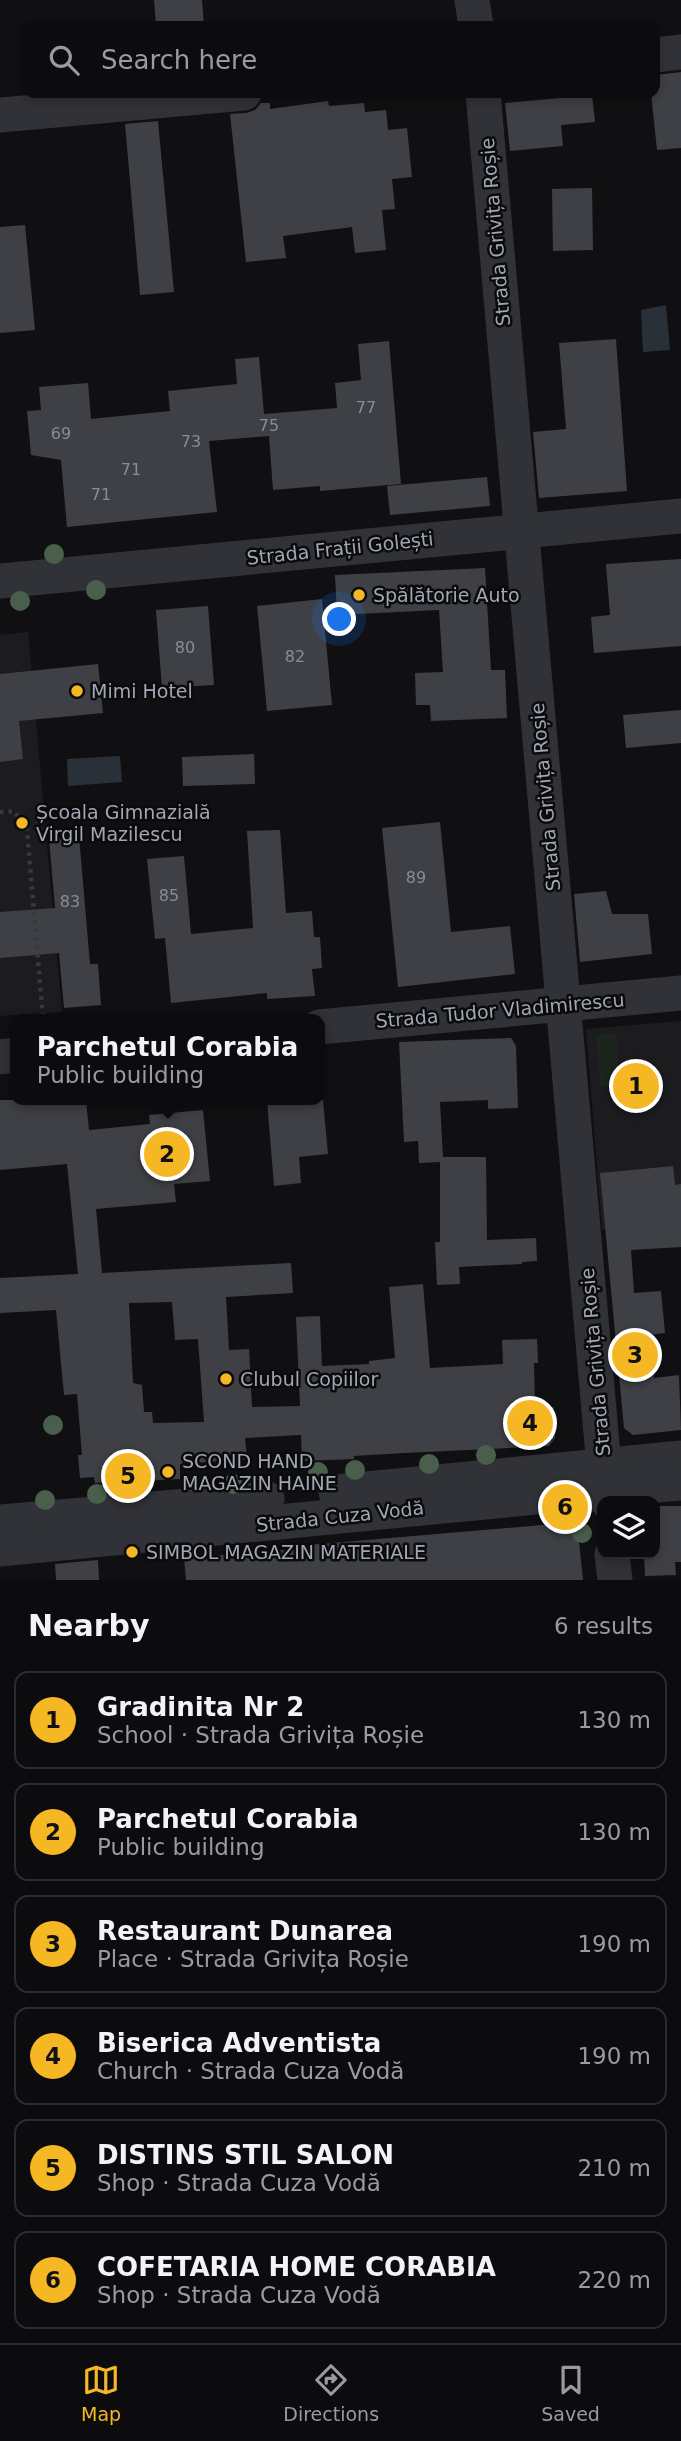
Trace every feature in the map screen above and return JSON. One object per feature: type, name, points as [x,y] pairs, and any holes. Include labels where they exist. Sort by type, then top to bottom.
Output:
[{"type":"street","points":[[472,0],[475,21]]},
{"type":"street","points":[[660,54],[681,52]]},
{"type":"street","points":[[0,115],[189,98]]},
{"type":"street","name":"Strada Grivița Roșie","points":[[483,98],[605,1485]]},
{"type":"street","name":"Strada Frații Golești","points":[[0,582],[681,516]]},
{"type":"street","name":"Strada Tudor Vladimirescu","points":[[325,1026],[681,993]]},
{"type":"street","name":"Strada Cuza Vodă","points":[[0,1549],[605,1485],[681,1458]]},
{"type":"street","name":"Strada Cuza Vodă","points":[[0,1522],[244,1501],[681,1483]]},
{"type":"street","points":[[613,1559],[615,1580]]},
{"type":"path","points":[[0,812],[14,811],[27,830],[43,1014]]},
{"type":"shaded area","points":[[666,305],[670,350],[643,352],[641,310]]},
{"type":"shaded area","name":"Școala Gimnazială Virgil Mazilescu","points":[[28,632],[62,1012],[0,1016],[0,635]]},
{"type":"shaded area","points":[[120,756],[122,782],[68,786],[67,759]]},
{"type":"shaded area","points":[[681,1021],[681,1223],[602,1230],[586,1029]]},
{"type":"shaded area","points":[[616,1033],[621,1086],[600,1087],[596,1035]]},
{"type":"building","points":[[154,0],[202,0],[204,21],[156,21]]},
{"type":"building","points":[[681,72],[681,148],[657,150],[652,98],[660,98],[660,74]]},
{"type":"building","points":[[592,98],[595,122],[561,125],[563,146],[510,151],[505,103]]},
{"type":"building","points":[[328,101],[329,106],[364,103],[365,112],[386,110],[388,130],[407,128],[412,177],[392,179],[395,209],[382,210],[386,250],[355,253],[352,227],[283,236],[286,258],[246,262],[230,114],[255,110],[261,103],[270,103],[270,109]]},
{"type":"building","points":[[158,121],[174,292],[140,295],[125,124]]},
{"type":"building","points":[[592,188],[593,250],[553,251],[552,189]]},
{"type":"building","points":[[25,225],[35,330],[0,333],[0,227]]},
{"type":"building","points":[[616,339],[627,491],[539,498],[533,432],[566,429],[559,343]]},
{"type":"building","points":[[389,341],[401,484],[320,491],[320,486],[273,490],[269,436],[209,441],[217,512],[67,527],[61,460],[31,455],[27,411],[41,410],[39,387],[88,383],[91,419],[170,411],[168,391],[237,384],[235,359],[259,357],[264,414],[337,408],[335,383],[361,380],[358,344]]},
{"type":"building","points":[[487,477],[490,506],[390,515],[387,486]]},
{"type":"building","points":[[681,559],[681,646],[594,653],[591,617],[610,615],[606,564]]},
{"type":"building","points":[[485,568],[491,670],[505,670],[507,718],[431,721],[430,705],[416,705],[415,673],[443,672],[439,610],[337,615],[335,575]]},
{"type":"building","points":[[322,599],[332,705],[267,711],[257,606]]},
{"type":"building","points":[[208,606],[214,685],[162,688],[156,610]]},
{"type":"building","points":[[98,664],[103,713],[19,721],[23,759],[0,762],[0,674]]},
{"type":"building","points":[[681,710],[681,743],[626,748],[623,715]]},
{"type":"building","points":[[254,754],[255,784],[183,786],[182,757]]},
{"type":"building","points":[[440,822],[451,932],[510,926],[515,974],[398,987],[382,828]]},
{"type":"building","points":[[280,830],[286,913],[312,911],[314,937],[320,937],[322,968],[312,969],[315,996],[267,999],[267,993],[171,1003],[165,938],[155,939],[147,859],[184,856],[191,934],[253,928],[247,831]]},
{"type":"building","points":[[79,836],[90,964],[98,964],[101,1005],[64,1008],[59,953],[0,958],[0,912],[55,908],[49,838]]},
{"type":"building","points":[[606,891],[612,914],[648,914],[652,954],[580,962],[574,894]]},
{"type":"building","points":[[511,1038],[516,1046],[518,1108],[488,1109],[488,1100],[440,1102],[443,1157],[486,1157],[487,1240],[536,1238],[537,1261],[459,1267],[460,1284],[437,1285],[435,1242],[440,1242],[440,1162],[419,1163],[418,1141],[404,1142],[399,1042]]},
{"type":"building","points":[[0,1100],[10,1100],[10,1105],[86,1105],[89,1130],[150,1124],[149,1115],[203,1110],[210,1181],[174,1184],[176,1202],[96,1209],[102,1273],[291,1263],[293,1293],[226,1297],[229,1350],[249,1349],[252,1407],[300,1406],[296,1317],[320,1316],[322,1366],[369,1364],[369,1361],[395,1358],[389,1287],[423,1284],[430,1368],[503,1364],[502,1340],[537,1339],[538,1363],[534,1363],[535,1408],[554,1407],[555,1438],[549,1446],[302,1461],[301,1435],[245,1438],[247,1459],[180,1464],[180,1479],[95,1483],[94,1477],[80,1478],[78,1455],[82,1455],[77,1394],[64,1395],[56,1310],[0,1313],[0,1278],[78,1274],[67,1164],[0,1170]],"holes":[[[172,1302],[175,1340],[198,1339],[204,1422],[153,1423],[152,1412],[144,1412],[142,1385],[133,1383],[129,1303]]]},
{"type":"building","points":[[267,1105],[323,1105],[328,1154],[299,1157],[301,1183],[274,1186]]},
{"type":"building","points":[[673,1166],[675,1185],[681,1184],[681,1247],[631,1250],[634,1293],[661,1291],[665,1333],[650,1335],[654,1378],[679,1375],[681,1430],[633,1435],[624,1428],[600,1173]]},
{"type":"building","points":[[660,1506],[681,1506],[681,1562],[675,1562],[676,1575],[645,1576],[644,1559],[660,1559]]},
{"type":"building","points":[[577,1522],[583,1580],[186,1580],[184,1558]]},
{"type":"building","points":[[98,1560],[99,1580],[56,1580],[55,1564]]},
{"type":"place","name":"Spălătorie Auto","points":[[359,595]]},
{"type":"place","name":"Mimi Hotel","points":[[77,691]]},
{"type":"place","name":"Școala Gimnazială Virgil Mazilescu","points":[[22,823]]},
{"type":"place","name":"Gradinita Nr 2","points":[[636,1086]]},
{"type":"place","name":"Parchetul Corabia","points":[[167,1154]]},
{"type":"place","name":"Restaurant Dunarea","points":[[635,1355]]},
{"type":"place","name":"Clubul Copiilor","points":[[226,1379]]},
{"type":"place","name":"Biserica Adventista","points":[[530,1423]]},
{"type":"place","name":"SCOND HAND MAGAZIN HAINE","points":[[168,1472]]},
{"type":"place","name":"DISTINS STIL SALON","points":[[128,1476]]},
{"type":"place","name":"COFETARIA HOME CORABIA","points":[[565,1507]]},
{"type":"place","name":"SIMBOL MAGAZIN MATERIALE","points":[[132,1552]]}]
